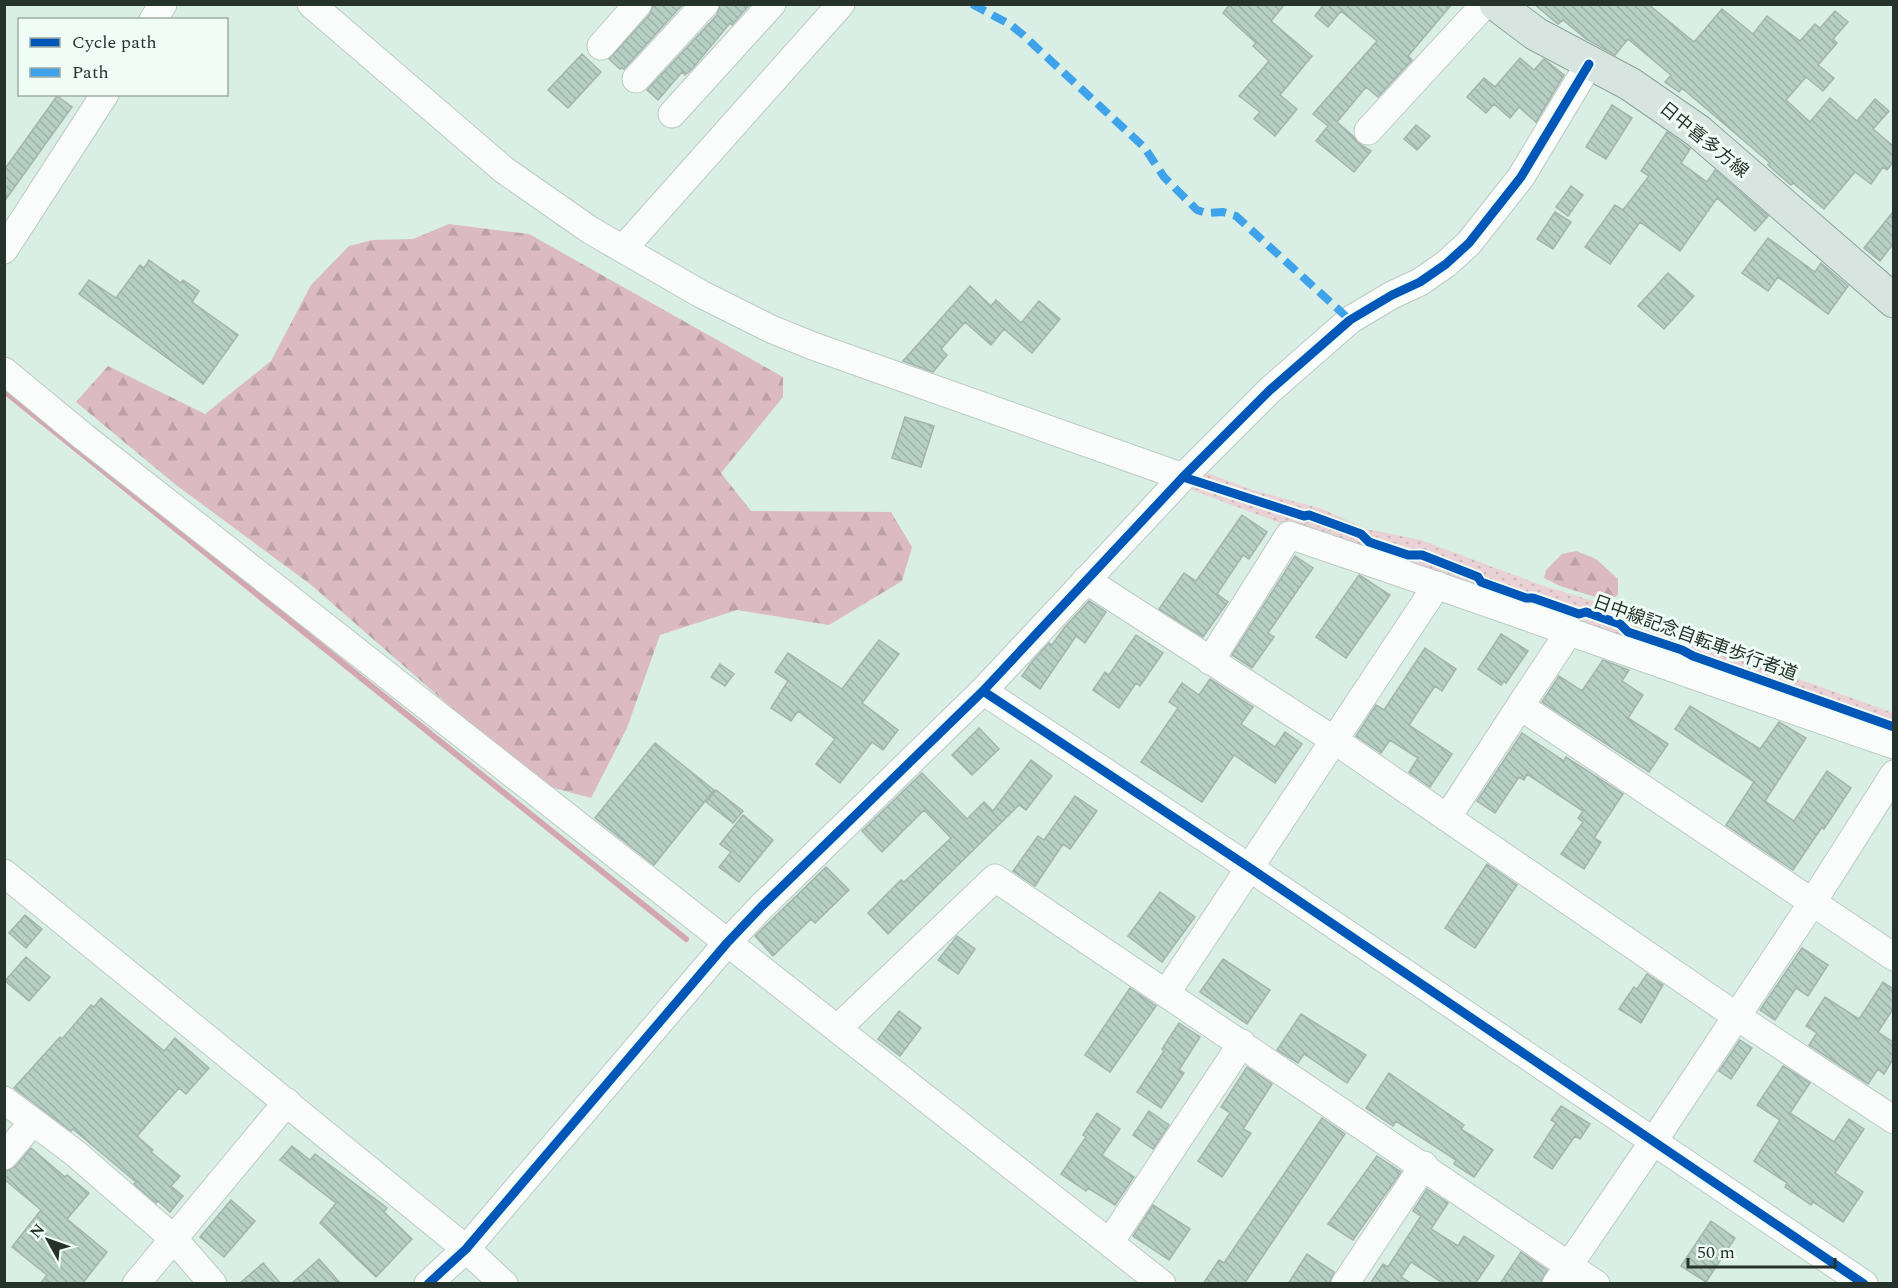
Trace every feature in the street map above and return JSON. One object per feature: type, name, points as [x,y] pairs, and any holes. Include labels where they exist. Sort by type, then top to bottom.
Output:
[{"type":"main road","name":"日中喜多方線","points":[[1496,4],[1536,34],[1630,84],[1698,131],[1893,301]]},
{"type":"street","points":[[154,18],[163,4]]},
{"type":"street","points":[[311,4],[504,171],[590,230],[701,294],[771,330],[868,367],[1183,477]]},
{"type":"street","points":[[601,46],[638,4]]},
{"type":"street","points":[[636,78],[705,4]]},
{"type":"street","points":[[672,114],[772,4]]},
{"type":"street","points":[[1368,131],[1485,4]]},
{"type":"street","points":[[623,249],[831,8]]},
{"type":"street","points":[[428,1284],[466,1249],[727,943],[761,907],[983,691],[1183,477],[1270,390],[1350,320],[1419,282],[1446,264],[1469,243],[1521,177],[1589,64]]},
{"type":"street","points":[[4,250],[104,96]]},
{"type":"street","points":[[4,372],[1162,1284]]},
{"type":"street","points":[[1210,662],[1289,535],[1893,746]]},
{"type":"street","points":[[1086,580],[1334,740],[1736,1016],[1893,1120]]},
{"type":"street","points":[[1167,992],[1437,585]]},
{"type":"street","points":[[1447,818],[1569,632]]},
{"type":"street","points":[[983,691],[1250,868],[1864,1284]]},
{"type":"street","points":[[1520,706],[1893,957]]},
{"type":"street","points":[[1562,1274],[1812,903],[1893,774]]},
{"type":"street","points":[[4,873],[466,1249],[504,1284]]},
{"type":"street","points":[[838,1028],[995,878],[1424,1165],[1562,1274],[1596,1284]]},
{"type":"street","points":[[1110,1242],[1242,1043]]},
{"type":"street","points":[[4,1100],[75,1153],[174,1239],[213,1284]]},
{"type":"street","points":[[136,1284],[287,1102]]},
{"type":"street","points":[[4,1156],[33,1122]]},
{"type":"street","points":[[1345,1284],[1424,1165]]},
{"type":"green space","points":[[449,224],[529,234],[783,377],[783,397],[721,473],[751,511],[891,512],[912,547],[902,581],[829,625],[737,610],[660,635],[627,728],[591,798],[539,784],[310,584],[176,485],[76,402],[108,366],[205,414],[271,361],[311,285],[349,246],[372,240],[413,239]]},
{"type":"green space","points":[[1576,551],[1596,559],[1618,579],[1618,595],[1608,601],[1560,586],[1544,578],[1546,570],[1562,554]]},
{"type":"shaded area","points":[[1198,470],[1253,490],[1322,509],[1366,529],[1421,540],[1541,585],[1672,625],[1771,669],[1893,713],[1893,738],[1291,527],[1181,486]]},
{"type":"shaded area","points":[[1308,518],[1354,534],[1352,539],[1306,523]]},
{"type":"building","points":[[653,4],[683,4],[624,69],[620,69],[609,59],[650,14]]},
{"type":"building","points":[[720,4],[750,4],[732,25],[730,23],[692,69],[685,75],[682,72],[658,100],[647,90],[717,15]]},
{"type":"building","points":[[1230,4],[1285,4],[1271,21],[1312,56],[1280,95],[1297,109],[1275,136],[1254,119],[1260,112],[1239,96],[1269,61],[1253,46],[1256,43],[1223,13]]},
{"type":"building","points":[[1324,4],[1452,4],[1408,56],[1412,60],[1378,97],[1366,87],[1337,122],[1358,143],[1371,151],[1354,172],[1316,141],[1328,126],[1313,114],[1377,41],[1341,11],[1328,27],[1315,16]]},
{"type":"building","points":[[1534,4],[1648,4],[1694,42],[1722,9],[1753,34],[1767,16],[1800,41],[1815,24],[1820,28],[1835,11],[1848,22],[1833,39],[1837,43],[1818,65],[1834,78],[1823,91],[1806,77],[1786,100],[1810,122],[1830,98],[1857,121],[1875,99],[1889,111],[1873,129],[1893,146],[1893,162],[1887,170],[1883,167],[1871,184],[1855,172],[1824,209],[1793,183],[1791,185],[1768,165],[1770,163],[1682,88],[1679,92],[1665,82],[1671,75],[1628,39],[1615,55],[1586,39],[1563,20],[1558,24]]},
{"type":"building","points":[[582,54],[601,72],[568,108],[548,90]]},
{"type":"building","points":[[1520,58],[1534,70],[1544,59],[1564,75],[1536,122],[1519,107],[1510,118],[1494,104],[1486,113],[1467,97],[1484,78],[1495,87]]},
{"type":"building","points":[[57,96],[72,107],[4,202],[4,170]]},
{"type":"building","points":[[1612,105],[1632,118],[1606,159],[1586,147]]},
{"type":"building","points":[[1416,125],[1430,136],[1417,150],[1404,139]]},
{"type":"building","points":[[1667,132],[1690,149],[1681,163],[1707,182],[1715,170],[1768,216],[1755,231],[1717,198],[1680,251],[1640,222],[1610,264],[1585,247],[1615,205],[1623,210],[1649,176],[1641,171]]},
{"type":"building","points":[[1571,186],[1583,195],[1568,216],[1556,207]]},
{"type":"building","points":[[1555,212],[1571,222],[1553,249],[1537,239]]},
{"type":"building","points":[[1893,212],[1893,244],[1880,261],[1864,248]]},
{"type":"building","points":[[1768,238],[1815,272],[1821,263],[1848,286],[1828,314],[1778,277],[1768,291],[1742,273]]},
{"type":"building","points":[[149,260],[181,283],[183,280],[199,291],[192,302],[238,335],[203,384],[79,294],[89,280],[116,298],[140,265],[144,268]]},
{"type":"building","points":[[1668,273],[1694,296],[1664,329],[1638,306]]},
{"type":"building","points":[[970,286],[991,306],[996,300],[1021,323],[1039,301],[1060,319],[1032,353],[1004,329],[991,345],[965,322],[941,349],[947,355],[933,372],[903,361]]},
{"type":"building","points":[[905,417],[934,426],[921,467],[892,458]]},
{"type":"building","points":[[1242,515],[1267,532],[1249,559],[1243,555],[1217,594],[1228,602],[1203,637],[1159,609],[1184,573],[1196,581]]},
{"type":"building","points":[[1295,556],[1313,568],[1268,633],[1274,637],[1252,668],[1232,655]]},
{"type":"building","points":[[1359,575],[1390,595],[1346,658],[1316,637]]},
{"type":"building","points":[[1089,601],[1106,612],[1085,643],[1076,636],[1040,689],[1022,676],[1031,663],[1049,643],[1052,645]]},
{"type":"building","points":[[1501,634],[1528,651],[1506,683],[1504,681],[1501,685],[1478,669]]},
{"type":"building","points":[[1136,635],[1163,653],[1140,686],[1136,683],[1119,708],[1093,690],[1105,672],[1109,675]]},
{"type":"building","points":[[879,640],[899,654],[862,703],[898,730],[883,750],[872,742],[840,783],[816,764],[835,739],[798,711],[791,721],[771,708],[788,681],[775,672],[788,653],[842,689]]},
{"type":"building","points":[[1425,648],[1456,669],[1442,691],[1435,686],[1409,725],[1452,754],[1430,787],[1409,772],[1418,758],[1390,740],[1381,753],[1356,736],[1376,705],[1384,710]]},
{"type":"building","points":[[1603,660],[1629,670],[1622,681],[1643,695],[1628,718],[1668,744],[1649,772],[1542,702],[1559,676],[1582,691]]},
{"type":"building","points":[[720,664],[734,674],[725,686],[711,677]]},
{"type":"building","points":[[1210,679],[1253,707],[1241,724],[1275,747],[1285,732],[1302,744],[1275,783],[1234,755],[1202,802],[1141,762],[1178,708],[1169,702],[1182,683],[1199,695]]},
{"type":"building","points":[[1690,706],[1760,749],[1779,722],[1806,738],[1765,801],[1794,821],[1827,771],[1851,788],[1793,870],[1726,825],[1754,782],[1675,729]]},
{"type":"building","points":[[979,728],[999,749],[972,775],[952,755]]},
{"type":"building","points":[[1522,733],[1564,761],[1566,757],[1623,794],[1594,838],[1601,842],[1584,869],[1561,854],[1583,822],[1578,818],[1583,811],[1527,774],[1524,780],[1519,777],[1495,813],[1477,801]]},
{"type":"building","points":[[655,743],[714,790],[654,865],[595,818]]},
{"type":"building","points":[[1031,760],[1052,776],[1026,810],[1019,805],[888,934],[868,913],[901,880],[904,882],[951,838],[924,810],[882,852],[862,831],[922,773],[967,819],[984,802],[993,811]]},
{"type":"building","points":[[716,790],[743,811],[733,823],[706,802]]},
{"type":"building","points":[[1075,796],[1097,811],[1070,849],[1063,844],[1035,886],[1013,871],[1038,836],[1044,840]]},
{"type":"building","points":[[743,815],[773,840],[739,882],[719,867],[731,852],[720,844]]},
{"type":"building","points":[[1487,864],[1517,885],[1475,948],[1445,928]]},
{"type":"building","points":[[826,867],[849,890],[815,923],[811,919],[773,956],[755,936]]},
{"type":"building","points":[[1160,892],[1195,917],[1162,962],[1128,936]]},
{"type":"building","points":[[25,915],[42,929],[26,948],[9,933]]},
{"type":"building","points":[[957,936],[975,949],[958,974],[938,960]]},
{"type":"building","points":[[1802,948],[1828,965],[1808,996],[1796,988],[1775,1020],[1760,1010]]},
{"type":"building","points":[[26,957],[50,977],[29,1001],[5,981]]},
{"type":"building","points":[[1223,959],[1270,990],[1247,1024],[1200,992]]},
{"type":"building","points":[[1647,974],[1663,985],[1641,1023],[1619,1009],[1634,987],[1637,989]]},
{"type":"building","points":[[1883,982],[1893,989],[1893,1009],[1878,1032],[1893,1042],[1893,1059],[1884,1074],[1878,1069],[1868,1084],[1809,1045],[1817,1033],[1806,1026],[1825,997],[1859,1019]]},
{"type":"building","points":[[1130,988],[1156,1006],[1110,1072],[1085,1055]]},
{"type":"building","points":[[101,998],[164,1051],[175,1038],[209,1068],[186,1094],[179,1088],[137,1136],[153,1150],[151,1152],[180,1176],[171,1186],[183,1196],[170,1212],[158,1201],[156,1203],[134,1184],[136,1182],[73,1129],[71,1131],[14,1088],[60,1037],[62,1039],[91,1005],[94,1007]]},
{"type":"building","points":[[899,1011],[921,1028],[900,1056],[878,1039]]},
{"type":"building","points":[[1301,1014],[1366,1055],[1347,1083],[1304,1054],[1298,1063],[1277,1050]]},
{"type":"building","points":[[1179,1023],[1200,1037],[1179,1070],[1184,1073],[1161,1108],[1137,1092]]},
{"type":"building","points":[[1740,1040],[1752,1048],[1731,1079],[1719,1071]]},
{"type":"building","points":[[1783,1066],[1810,1083],[1790,1113],[1834,1142],[1849,1119],[1864,1129],[1835,1173],[1863,1192],[1843,1222],[1813,1202],[1811,1205],[1785,1187],[1787,1183],[1754,1161],[1780,1120],[1757,1105]]},
{"type":"building","points":[[1247,1067],[1272,1084],[1243,1129],[1251,1133],[1222,1177],[1198,1161],[1230,1113],[1221,1107]]},
{"type":"building","points":[[1389,1073],[1464,1125],[1461,1129],[1493,1150],[1474,1177],[1454,1164],[1456,1160],[1396,1121],[1393,1126],[1366,1108]]},
{"type":"building","points":[[1561,1106],[1590,1124],[1580,1139],[1575,1136],[1552,1169],[1534,1157],[1556,1123],[1551,1120]]},
{"type":"building","points":[[1149,1111],[1169,1125],[1153,1149],[1133,1135]]},
{"type":"building","points":[[1097,1113],[1120,1129],[1102,1155],[1134,1177],[1115,1205],[1088,1188],[1086,1191],[1061,1174],[1086,1137],[1083,1135]]},
{"type":"building","points":[[1322,1118],[1345,1134],[1244,1284],[1203,1284],[1219,1260],[1224,1263]]},
{"type":"building","points":[[292,1146],[310,1160],[315,1154],[387,1208],[384,1212],[412,1239],[376,1277],[320,1223],[336,1203],[280,1160]]},
{"type":"building","points":[[31,1148],[65,1177],[67,1175],[89,1193],[67,1219],[107,1252],[82,1284],[40,1284],[47,1275],[12,1247],[41,1210],[4,1179],[6,1171],[16,1166]]},
{"type":"building","points":[[1377,1156],[1401,1172],[1353,1240],[1328,1224]]},
{"type":"building","points":[[1427,1189],[1448,1203],[1431,1229],[1458,1246],[1464,1236],[1494,1256],[1475,1284],[1444,1284],[1411,1262],[1401,1277],[1412,1284],[1370,1284],[1383,1264],[1388,1267],[1421,1216],[1413,1211]]},
{"type":"building","points":[[231,1200],[255,1221],[224,1257],[200,1237]]},
{"type":"building","points":[[1153,1205],[1190,1229],[1169,1260],[1133,1236]]},
{"type":"building","points":[[1711,1221],[1735,1238],[1706,1282],[1681,1266]]},
{"type":"building","points":[[1521,1252],[1547,1270],[1540,1284],[1500,1284]]},
{"type":"building","points":[[1307,1254],[1334,1272],[1329,1284],[1288,1284]]},
{"type":"building","points":[[319,1259],[341,1284],[291,1284]]},
{"type":"building","points":[[263,1263],[281,1284],[239,1284]]},
{"type":"waterway","points":[[4,391],[686,939]]},
{"type":"marked path","points":[[972,4],[1011,25],[1022,34],[1144,147],[1164,177],[1197,210],[1206,213],[1223,212],[1236,216],[1350,320]]},
{"type":"cycle path","points":[[428,1284],[466,1249],[727,943],[761,907],[983,691],[1183,477],[1270,390],[1350,320],[1392,295],[1420,282],[1446,264],[1469,243],[1521,177],[1589,64]]},
{"type":"cycle path","name":"日中線記念自転車歩行者道","points":[[1183,477],[1304,516],[1309,515],[1361,534],[1369,542],[1408,555],[1422,555],[1478,577],[1481,582],[1526,598],[1533,598],[1579,614],[1586,612],[1620,624],[1628,632],[1894,727]]},
{"type":"cycle path","points":[[983,691],[1250,868],[1864,1284]]}]
